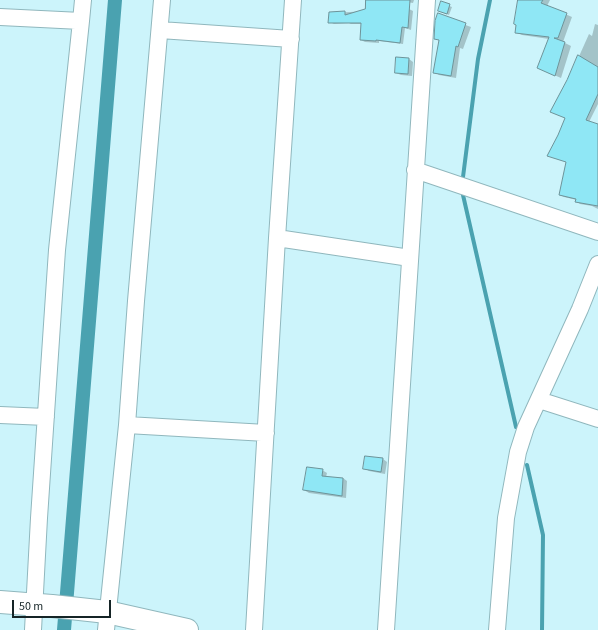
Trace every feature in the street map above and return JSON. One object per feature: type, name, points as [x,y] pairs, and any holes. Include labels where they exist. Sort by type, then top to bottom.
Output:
[{"type":"street","points":[[33,630],[44,605],[39,518],[58,250],[83,0]]},
{"type":"street","points":[[101,618],[126,425],[162,0]]},
{"type":"street","points":[[254,630],[277,238],[293,0]]},
{"type":"street","points":[[386,630],[427,0]]},
{"type":"street","points":[[0,17],[81,21]]},
{"type":"street","points":[[160,30],[291,38]]},
{"type":"street","points":[[415,170],[598,232]]},
{"type":"street","points":[[277,238],[410,258]]},
{"type":"street","points":[[497,630],[506,518],[518,452],[526,427],[580,309],[598,264]]},
{"type":"street","points":[[539,400],[598,419]]},
{"type":"street","points":[[0,415],[46,417]]},
{"type":"street","points":[[126,425],[266,433]]},
{"type":"street","points":[[0,602],[44,605],[101,618],[187,630]]},
{"type":"building","points":[[366,0],[410,0],[408,28],[402,27],[400,43],[360,40],[361,23],[328,23],[329,12],[345,11],[345,15],[365,9]]},
{"type":"building","points":[[518,0],[543,0],[541,3],[567,13],[558,38],[554,38],[565,42],[555,76],[537,68],[549,37],[515,33],[516,25],[514,24]]},
{"type":"building","points":[[441,1],[450,4],[447,14],[438,11]]},
{"type":"building","points":[[438,13],[466,23],[458,47],[456,46],[451,76],[433,73],[439,40],[434,39],[435,21]]},
{"type":"building","points":[[578,55],[598,67],[598,94],[586,120],[598,124],[598,206],[575,202],[576,199],[559,195],[566,162],[547,156],[565,118],[550,112]]},
{"type":"building","points":[[396,57],[409,58],[408,74],[395,73]]},
{"type":"building","points":[[365,456],[383,458],[381,472],[363,469]]},
{"type":"building","points":[[307,467],[323,469],[322,476],[343,478],[342,496],[303,490]]},
{"type":"waterway","points":[[64,630],[115,0]]},
{"type":"waterway","points":[[463,177],[478,59],[490,0]]},
{"type":"waterway","points":[[463,195],[516,427]]},
{"type":"waterway","points":[[527,465],[543,535],[542,630]]}]
